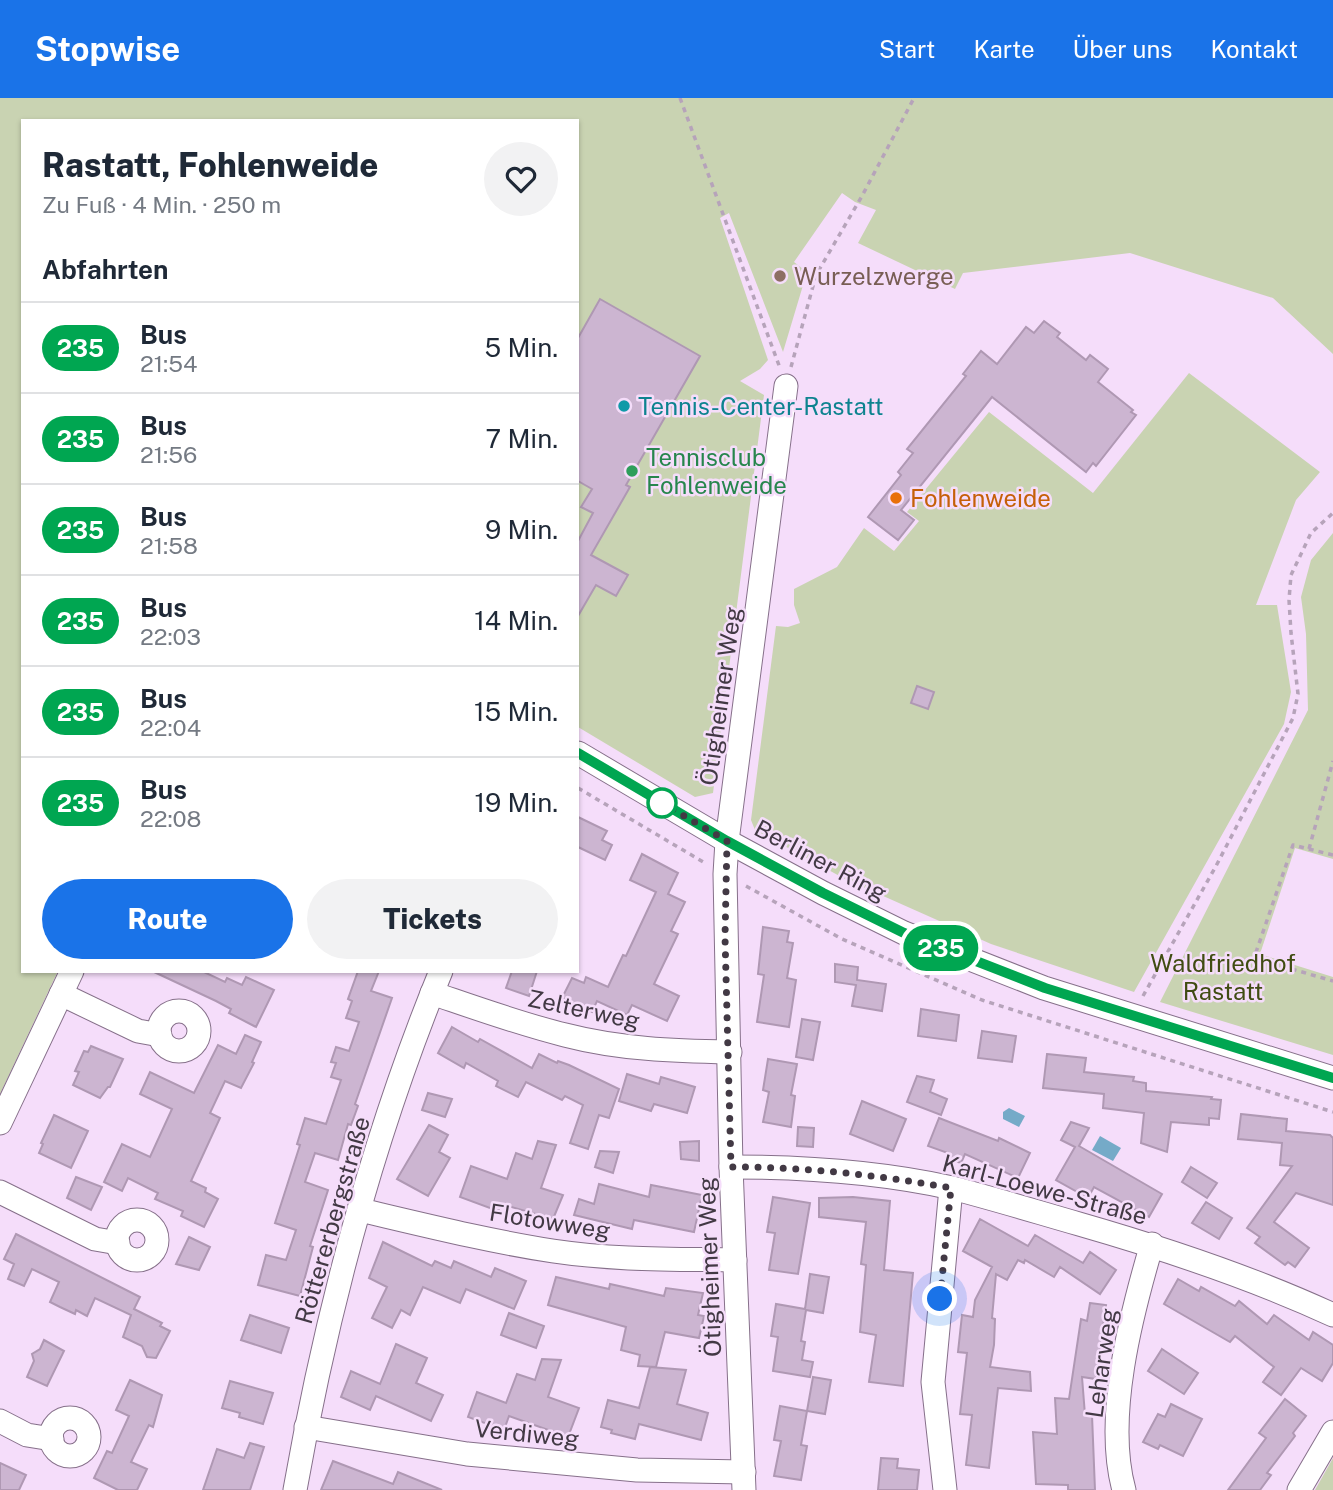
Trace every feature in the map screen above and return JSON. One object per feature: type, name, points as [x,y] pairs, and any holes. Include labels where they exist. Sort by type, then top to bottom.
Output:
[{"type":"street","name":"Ötigheimer Weg","points":[[744,1481],[731,1167],[725,937],[727,841],[786,386]]},
{"type":"street","name":"Berliner Ring","points":[[579,755],[727,841],[904,933],[1045,988],[1333,1079]]},
{"type":"street","points":[[0,1123],[71,973]]},
{"type":"street","name":"Röttererbergstraße","points":[[295,1490],[331,1315],[360,1210],[397,1088],[440,973]]},
{"type":"street","name":"Zelterweg","points":[[432,993],[567,1036],[676,1052],[730,1052]]},
{"type":"street","points":[[61,994],[138,1031],[159,1035]]},
{"type":"street","name":"Karl-Loewe-Straße","points":[[731,1167],[787,1167],[845,1172],[951,1188],[1152,1244],[1277,1289],[1333,1315]]},
{"type":"street","points":[[945,1490],[933,1382],[951,1188]]},
{"type":"street","points":[[0,1192],[95,1239],[118,1243]]},
{"type":"street","name":"Flotowweg","points":[[360,1210],[555,1251],[618,1258],[735,1260]]},
{"type":"street","name":"Leharweg","points":[[1124,1490],[1117,1440],[1118,1396],[1138,1290],[1152,1244]]},
{"type":"street","points":[[0,1421],[27,1435],[52,1439]]},
{"type":"street","name":"Verdiweg","points":[[306,1427],[467,1454],[744,1481]]},
{"type":"street","points":[[1299,1490],[1333,1432]]},
{"type":"path","points":[[680,98],[786,386]]},
{"type":"path","points":[[786,386],[816,275],[914,98]]},
{"type":"path","points":[[1131,1016],[1216,866],[1293,718],[1298,694],[1289,611],[1291,575],[1311,533],[1333,513]]},
{"type":"path","points":[[1309,849],[1333,761]]},
{"type":"path","points":[[1333,855],[1293,845],[1254,958],[1333,981]]},
{"type":"green space","points":[[0,98],[1333,98],[1333,354],[1273,298],[1130,253],[963,273],[955,289],[858,243],[876,210],[855,202],[842,193],[794,262],[807,272],[783,352],[729,213],[720,218],[768,360],[760,369],[740,381],[764,395],[713,793],[695,797],[579,728],[579,119],[21,119],[21,973],[57,973],[0,1094]]},
{"type":"green space","points":[[1189,373],[1320,472],[1296,500],[1256,605],[1277,605],[1291,692],[1284,724],[1134,992],[991,944],[845,879],[755,830],[751,820],[776,626],[788,627],[800,623],[794,605],[794,589],[837,567],[864,528],[894,551],[919,521],[907,512],[989,412],[1093,493]]},
{"type":"green space","name":"Waldfriedhof Rastatt","points":[[1333,533],[1333,859],[1295,848],[1260,954],[1333,977],[1333,1055],[1160,1002],[1308,710],[1306,634],[1301,597],[1311,560]]},
{"type":"green space","points":[[1333,1458],[1333,1490],[1315,1490]]},
{"type":"water","points":[[1009,1108],[1025,1116],[1019,1127],[1003,1119],[1003,1112]]},
{"type":"water","points":[[1100,1136],[1121,1148],[1113,1161],[1092,1150]]},
{"type":"building","name":"Tennis-Center-Rastatt","points":[[600,299],[700,356],[626,485],[630,487],[591,555],[628,575],[616,596],[596,585],[579,614],[579,539],[593,513],[581,507],[592,489],[579,482],[579,336]]},
{"type":"building","points":[[1044,321],[1060,333],[1057,337],[1086,360],[1090,355],[1108,369],[1098,382],[1136,415],[1096,466],[1093,463],[1086,472],[992,397],[901,510],[914,520],[898,540],[868,517],[901,475],[898,472],[913,453],[907,449],[966,376],[963,374],[981,351],[997,364],[1026,327],[1034,333]]},
{"type":"building","points":[[917,686],[934,692],[928,709],[911,703]]},
{"type":"building","points":[[579,817],[607,831],[602,840],[612,845],[605,860],[579,847]]},
{"type":"building","points":[[642,854],[678,873],[668,894],[685,902],[671,931],[678,934],[654,984],[679,996],[667,1021],[632,1005],[627,1015],[597,1001],[592,1012],[562,998],[572,978],[584,983],[586,977],[608,987],[623,955],[626,956],[656,892],[630,880]]},
{"type":"building","points":[[763,927],[789,931],[787,942],[793,943],[787,978],[796,980],[789,1027],[757,1022],[764,975],[758,974]]},
{"type":"building","points":[[835,964],[858,967],[857,980],[886,984],[882,1011],[852,1006],[856,985],[835,982]]},
{"type":"building","points":[[156,973],[206,973],[225,982],[227,978],[242,985],[246,977],[274,990],[256,1027],[229,1013],[231,1009]]},
{"type":"building","points":[[357,973],[378,973],[371,991],[392,998],[338,1160],[315,1153],[305,1182],[328,1190],[310,1246],[313,1247],[300,1296],[258,1285],[266,1255],[286,1260],[296,1230],[275,1223],[300,1145],[297,1144],[305,1118],[326,1124],[341,1080],[331,1077],[336,1063],[331,1062],[336,1047],[349,1051],[359,1022],[346,1018],[352,1001],[348,999]]},
{"type":"building","points":[[511,973],[536,973],[529,996],[506,988]]},
{"type":"building","points":[[921,1009],[959,1015],[956,1041],[918,1036]]},
{"type":"building","points":[[802,1019],[820,1022],[813,1060],[796,1057]]},
{"type":"building","points":[[452,1027],[532,1068],[539,1054],[619,1089],[609,1118],[599,1115],[588,1149],[570,1143],[583,1105],[565,1096],[562,1100],[526,1082],[518,1097],[496,1086],[498,1081],[466,1063],[464,1068],[438,1053]]},
{"type":"building","points":[[982,1031],[1016,1036],[1012,1062],[978,1058]]},
{"type":"building","points":[[245,1035],[261,1042],[252,1062],[254,1063],[241,1088],[225,1081],[210,1113],[220,1118],[191,1181],[206,1188],[205,1192],[218,1199],[204,1227],[181,1216],[183,1211],[155,1199],[158,1193],[128,1178],[122,1191],[104,1182],[122,1144],[150,1157],[172,1109],[140,1094],[150,1072],[194,1093],[218,1045],[236,1054]]},
{"type":"building","points":[[91,1046],[123,1059],[110,1087],[100,1098],[73,1085],[79,1072],[75,1071],[84,1051],[88,1052]]},
{"type":"building","points":[[1047,1054],[1086,1058],[1084,1072],[1134,1077],[1133,1081],[1146,1083],[1146,1091],[1221,1100],[1219,1119],[1209,1118],[1209,1125],[1171,1122],[1167,1152],[1141,1143],[1144,1113],[1103,1108],[1104,1094],[1043,1088]]},
{"type":"building","points":[[768,1059],[797,1064],[791,1095],[795,1096],[791,1127],[763,1122],[769,1092],[763,1090]]},
{"type":"building","points":[[627,1074],[659,1084],[661,1077],[695,1087],[687,1113],[654,1104],[651,1111],[619,1101]]},
{"type":"building","points":[[917,1076],[934,1080],[930,1092],[947,1099],[941,1115],[907,1102]]},
{"type":"building","points":[[428,1093],[452,1099],[445,1117],[422,1110]]},
{"type":"building","points":[[862,1101],[906,1119],[893,1151],[850,1134]]},
{"type":"building","points":[[1241,1114],[1287,1119],[1286,1131],[1330,1135],[1333,1138],[1333,1205],[1296,1193],[1274,1222],[1309,1248],[1295,1267],[1288,1262],[1285,1265],[1255,1243],[1260,1237],[1247,1228],[1292,1166],[1280,1165],[1282,1143],[1238,1139]]},
{"type":"building","points":[[54,1115],[88,1131],[71,1168],[39,1153]]},
{"type":"building","points":[[939,1118],[998,1141],[999,1138],[1030,1153],[1018,1178],[965,1154],[961,1163],[946,1158],[948,1153],[928,1146]]},
{"type":"building","points":[[1071,1122],[1089,1128],[1079,1146],[1162,1194],[1149,1217],[1094,1187],[1088,1198],[1056,1180],[1075,1147],[1061,1140]]},
{"type":"building","points":[[429,1125],[448,1135],[439,1152],[450,1158],[428,1196],[397,1179]]},
{"type":"building","points":[[798,1127],[814,1128],[813,1147],[797,1146]]},
{"type":"building","points":[[538,1141],[556,1145],[541,1188],[563,1195],[553,1219],[501,1204],[498,1211],[460,1197],[471,1166],[507,1179],[516,1153],[532,1159]]},
{"type":"building","points":[[699,1141],[699,1161],[681,1159],[680,1142]]},
{"type":"building","points":[[600,1151],[619,1152],[613,1173],[595,1167]]},
{"type":"building","points":[[1191,1167],[1217,1183],[1207,1198],[1182,1182]]},
{"type":"building","points":[[76,1177],[102,1187],[91,1210],[67,1198]]},
{"type":"building","points":[[599,1184],[649,1197],[651,1185],[702,1195],[694,1232],[634,1220],[632,1229],[574,1215],[579,1199],[594,1204]]},
{"type":"building","points":[[773,1197],[810,1203],[798,1274],[769,1270],[775,1233],[767,1232]]},
{"type":"building","points":[[853,1197],[890,1201],[884,1270],[913,1273],[903,1386],[869,1382],[876,1335],[860,1332],[866,1265],[861,1264],[866,1222],[819,1217],[819,1198]]},
{"type":"building","points":[[1206,1202],[1232,1218],[1219,1239],[1192,1223]]},
{"type":"building","points":[[980,1219],[1028,1246],[1035,1235],[1083,1263],[1090,1252],[1116,1270],[1100,1294],[1060,1267],[1054,1277],[1025,1260],[1024,1263],[1018,1260],[1007,1280],[996,1274],[992,1318],[995,1319],[994,1345],[990,1367],[1030,1372],[1031,1391],[998,1388],[989,1468],[966,1465],[972,1415],[960,1414],[967,1353],[958,1352],[962,1315],[973,1317],[975,1300],[992,1267],[963,1251]]},
{"type":"building","points":[[16,1234],[140,1297],[134,1309],[162,1323],[160,1326],[170,1331],[156,1358],[147,1357],[142,1346],[123,1337],[131,1315],[95,1298],[87,1316],[76,1310],[75,1314],[50,1302],[59,1282],[32,1269],[24,1286],[8,1279],[14,1264],[4,1259]]},
{"type":"building","points":[[189,1237],[210,1247],[199,1270],[176,1264]]},
{"type":"building","points":[[383,1242],[432,1266],[435,1261],[451,1268],[454,1261],[491,1277],[495,1268],[526,1281],[514,1309],[466,1289],[460,1303],[423,1287],[410,1315],[401,1310],[392,1328],[372,1318],[387,1287],[369,1278]]},
{"type":"building","points":[[810,1274],[829,1277],[823,1313],[806,1310],[801,1341],[805,1342],[802,1360],[813,1362],[810,1377],[773,1371],[778,1337],[771,1336],[776,1304],[805,1309]]},
{"type":"building","points":[[556,1277],[609,1289],[610,1284],[664,1296],[666,1288],[703,1293],[698,1315],[704,1316],[699,1338],[665,1332],[656,1367],[638,1366],[640,1355],[621,1350],[626,1327],[548,1305]]},
{"type":"building","points":[[1178,1279],[1199,1291],[1201,1287],[1235,1306],[1239,1301],[1267,1324],[1274,1315],[1309,1340],[1313,1332],[1333,1345],[1333,1363],[1322,1381],[1301,1368],[1281,1395],[1263,1382],[1274,1367],[1235,1336],[1230,1342],[1164,1304]]},
{"type":"building","points":[[1090,1303],[1106,1305],[1096,1379],[1082,1377],[1085,1415],[1092,1415],[1095,1490],[1068,1490],[1068,1485],[1036,1484],[1033,1432],[1057,1434],[1055,1398],[1069,1399],[1081,1319],[1087,1321]]},
{"type":"building","points":[[509,1313],[544,1326],[536,1348],[501,1335]]},
{"type":"building","points":[[250,1315],[289,1328],[281,1353],[241,1340]]},
{"type":"building","points":[[44,1340],[64,1351],[47,1386],[27,1377],[34,1361],[32,1354],[40,1349]]},
{"type":"building","points":[[396,1344],[427,1358],[416,1383],[443,1395],[431,1421],[376,1396],[370,1410],[341,1397],[351,1371],[380,1384]]},
{"type":"building","points":[[1162,1349],[1198,1373],[1184,1394],[1148,1371]]},
{"type":"building","points":[[542,1359],[561,1360],[548,1397],[579,1408],[568,1437],[509,1416],[504,1430],[468,1417],[477,1392],[506,1403],[517,1374],[535,1380]]},
{"type":"building","points":[[650,1367],[686,1370],[677,1404],[708,1413],[701,1440],[639,1424],[635,1439],[611,1433],[612,1430],[601,1427],[608,1400],[639,1408]]},
{"type":"building","points":[[813,1377],[831,1380],[825,1414],[807,1411]]},
{"type":"building","points":[[130,1380],[162,1395],[153,1427],[149,1425],[131,1462],[147,1469],[137,1490],[118,1490],[94,1478],[107,1451],[112,1453],[129,1416],[116,1410]]},
{"type":"building","points":[[230,1381],[273,1393],[263,1424],[239,1417],[240,1413],[222,1408]]},
{"type":"building","points":[[1285,1399],[1306,1416],[1293,1433],[1295,1436],[1267,1473],[1271,1475],[1260,1490],[1228,1490],[1266,1438],[1259,1433]]},
{"type":"building","points":[[1171,1404],[1202,1419],[1183,1456],[1160,1445],[1158,1449],[1143,1442],[1158,1414],[1165,1417]]},
{"type":"building","points":[[780,1406],[807,1411],[801,1445],[807,1446],[801,1480],[774,1476],[781,1441],[774,1440]]},
{"type":"building","points":[[250,1443],[264,1447],[250,1490],[203,1490],[217,1449],[244,1458]]},
{"type":"building","points":[[881,1458],[898,1459],[897,1468],[919,1470],[917,1490],[878,1490]]},
{"type":"building","points":[[333,1461],[393,1484],[398,1472],[442,1490],[321,1490]]},
{"type":"building","points":[[0,1463],[26,1475],[19,1490],[0,1490]]},
{"type":"bus line","name":"235","points":[[579,754],[727,841],[904,933],[1045,988],[1333,1078]]},
{"type":"place","name":"Wurzelzwerge","points":[[780,276]]},
{"type":"place","name":"Tennis-Center-Rastatt","points":[[624,406]]},
{"type":"place","name":"Tennisclub Fohlenweide","points":[[632,471]]},
{"type":"place","name":"Fohlenweide","points":[[896,498]]},
{"type":"route","points":[[662,803],[727,841],[725,937],[731,1167],[787,1167],[845,1172],[951,1188],[940,1299]]}]
